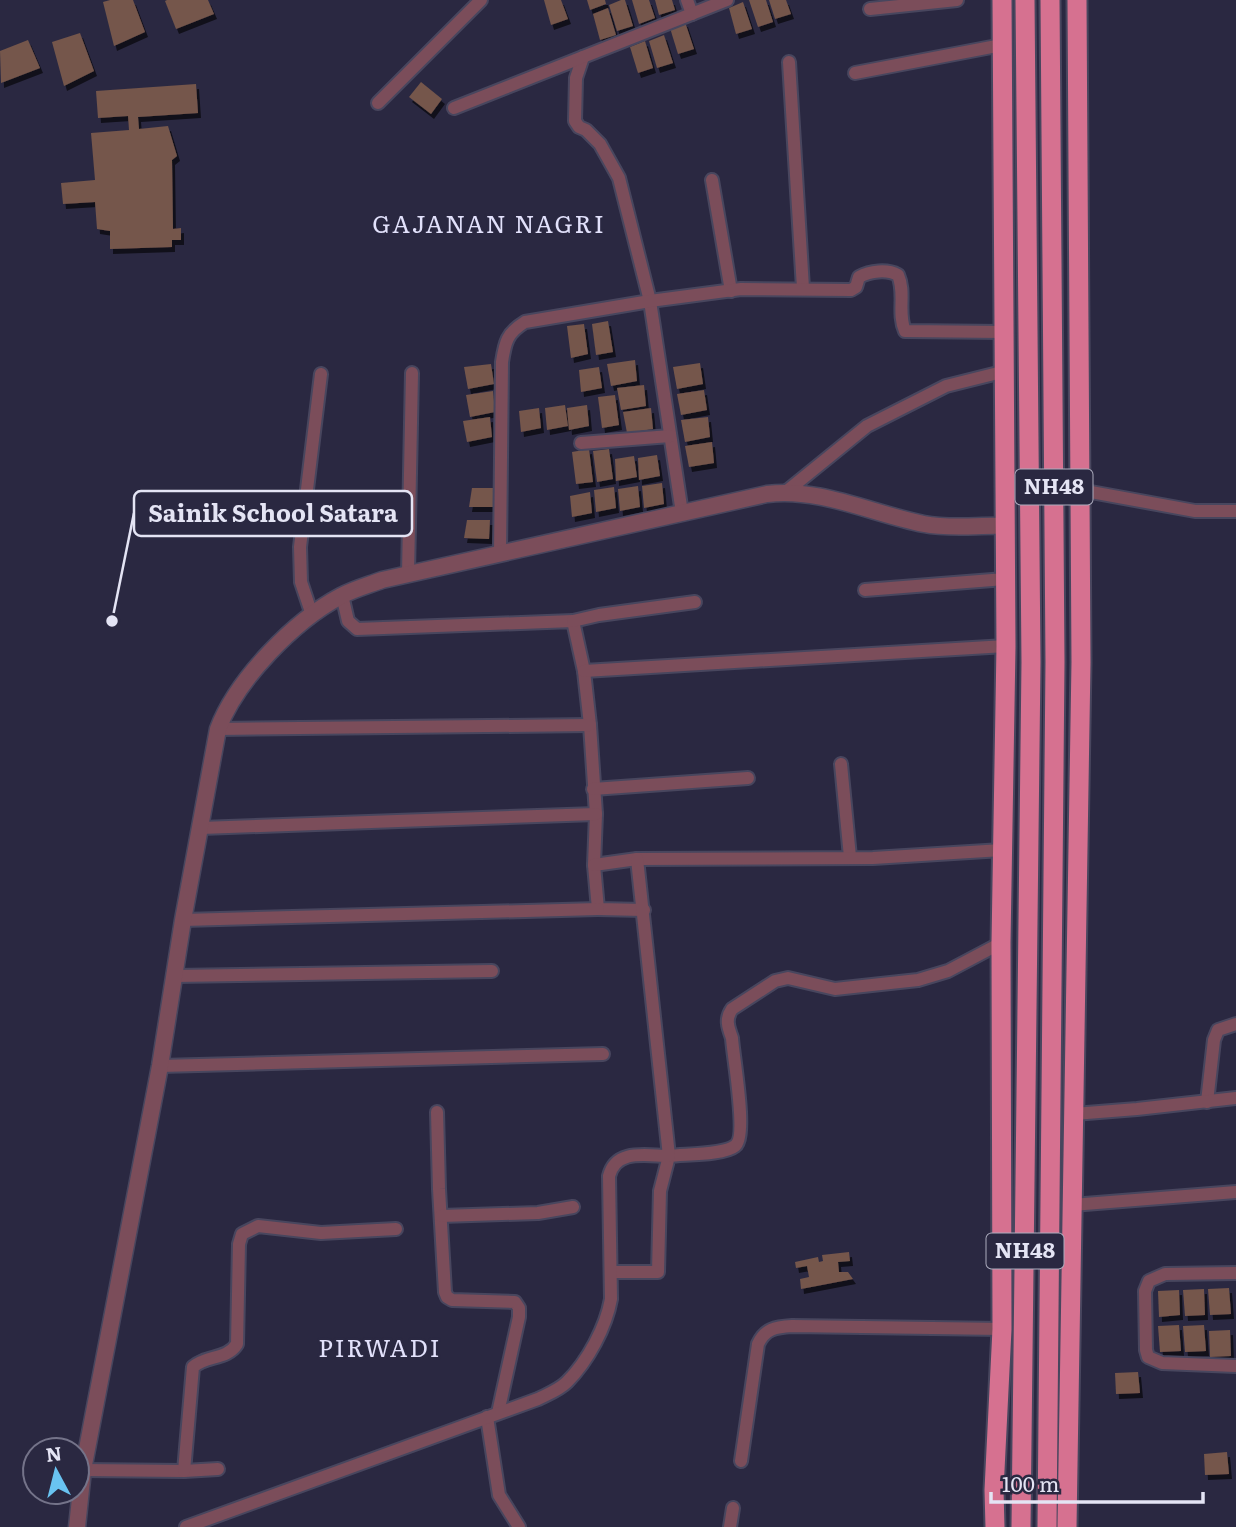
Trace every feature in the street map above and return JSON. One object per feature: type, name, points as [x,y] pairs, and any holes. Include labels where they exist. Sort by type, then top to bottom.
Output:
[{"type":"highway","points":[[995,1527],[994,1490],[1002,1329],[1001,943],[1006,646],[1002,0]]},
{"type":"highway","name":"NH48","points":[[1021,1527],[1031,648],[1025,0]]},
{"type":"highway","name":"NH48","points":[[1047,1527],[1055,662],[1050,0]]},
{"type":"highway","points":[[1067,1527],[1081,662],[1077,0]]},
{"type":"street","points":[[378,103],[481,0]]},
{"type":"street","points":[[687,0],[692,14]]},
{"type":"street","points":[[454,108],[727,0]]},
{"type":"street","points":[[870,9],[957,0]]},
{"type":"street","points":[[855,73],[1002,45]]},
{"type":"street","points":[[583,57],[576,78],[575,121],[600,144],[619,178],[650,301],[682,513]]},
{"type":"street","points":[[789,62],[803,288]]},
{"type":"street","points":[[712,180],[731,291]]},
{"type":"street","points":[[500,554],[502,362],[506,339],[513,329],[525,322],[650,301],[731,291],[803,288],[850,290],[856,287],[859,276],[888,271],[898,275],[901,282],[901,322],[905,331],[1003,332]]},
{"type":"street","points":[[788,491],[867,426],[946,386],[1006,371]]},
{"type":"street","points":[[312,615],[301,582],[300,547],[321,373]]},
{"type":"street","points":[[408,574],[412,373]]},
{"type":"street","points":[[581,443],[670,436]]},
{"type":"street","points":[[1080,490],[1195,511],[1236,512]]},
{"type":"street","points":[[89,1436],[160,1066],[218,729],[229,704],[279,641],[342,595],[382,580],[788,491],[927,525],[1005,526]]},
{"type":"street","points":[[864,590],[1005,579]]},
{"type":"street","points":[[342,595],[348,621],[357,629],[573,621],[599,615],[695,603]]},
{"type":"street","points":[[573,621],[584,671],[590,725],[596,814],[594,865],[598,909]]},
{"type":"street","points":[[584,671],[1006,646]]},
{"type":"street","points":[[218,729],[590,725]]},
{"type":"street","points":[[841,764],[850,857]]},
{"type":"street","points":[[593,789],[748,778]]},
{"type":"street","points":[[201,828],[596,814]]},
{"type":"street","points":[[594,865],[637,859],[873,858],[1003,850]]},
{"type":"street","points":[[612,1272],[658,1272],[660,1191],[669,1156],[637,859]]},
{"type":"street","points":[[183,920],[644,910]]},
{"type":"street","points":[[186,1527],[554,1392],[567,1382],[582,1361],[608,1316],[612,1272],[609,1176],[612,1166],[617,1160],[628,1155],[669,1156],[726,1150],[740,1140],[741,1123],[728,1015],[732,1009],[775,981],[788,978],[835,989],[918,980],[948,971],[1001,943]]},
{"type":"street","points":[[174,976],[492,971]]},
{"type":"street","points":[[1207,1101],[1214,1040],[1218,1030],[1236,1024]]},
{"type":"street","points":[[160,1066],[603,1054]]},
{"type":"street","points":[[1074,1114],[1236,1098]]},
{"type":"street","points":[[437,1112],[447,1297],[452,1300],[514,1302],[519,1308],[519,1317],[493,1415],[499,1495],[519,1527]]},
{"type":"street","points":[[1072,1205],[1236,1192]]},
{"type":"street","points":[[441,1216],[530,1213],[573,1207]]},
{"type":"street","points":[[184,1471],[193,1367],[201,1360],[227,1354],[237,1345],[239,1244],[242,1234],[258,1226],[321,1233],[396,1229]]},
{"type":"street","points":[[1236,1273],[1165,1274],[1149,1281],[1145,1291],[1148,1357],[1162,1363],[1236,1366]]},
{"type":"street","points":[[741,1461],[758,1344],[766,1331],[778,1326],[1002,1329]]},
{"type":"street","points":[[91,1470],[218,1469]]},
{"type":"street","points":[[77,1527],[79,1506]]},
{"type":"street","points":[[730,1527],[733,1507]]},
{"type":"building","points":[[133,0],[145,32],[114,46],[103,2]]},
{"type":"building","points":[[208,0],[214,14],[176,29],[165,1]]},
{"type":"building","points":[[544,0],[561,0],[568,19],[551,25]]},
{"type":"building","points":[[587,0],[605,0],[606,4],[590,10]]},
{"type":"building","points":[[625,0],[633,26],[617,31],[609,5]]},
{"type":"building","points":[[632,0],[649,0],[655,18],[639,24]]},
{"type":"building","points":[[655,0],[672,0],[675,10],[659,15]]},
{"type":"building","points":[[749,0],[766,0],[773,22],[758,27]]},
{"type":"building","points":[[769,0],[786,0],[791,14],[775,19]]},
{"type":"building","points":[[743,2],[752,29],[736,34],[729,8]]},
{"type":"building","points":[[608,8],[616,35],[600,40],[593,14]]},
{"type":"building","points":[[685,22],[694,49],[678,54],[670,28]]},
{"type":"building","points":[[80,33],[94,71],[64,86],[52,42]]},
{"type":"building","points":[[664,35],[673,63],[657,68],[649,41]]},
{"type":"building","points":[[28,40],[40,68],[1,83],[0,51]]},
{"type":"building","points":[[645,41],[653,68],[638,73],[630,47]]},
{"type":"building","points":[[421,82],[442,99],[431,114],[409,97]]},
{"type":"building","points":[[196,84],[198,113],[138,117],[139,129],[168,126],[177,156],[172,160],[173,229],[181,228],[181,240],[172,240],[172,247],[110,249],[110,231],[97,229],[95,202],[63,204],[61,183],[95,180],[91,133],[129,130],[128,116],[98,118],[96,91]]},
{"type":"building","points":[[608,321],[613,352],[596,355],[592,324]]},
{"type":"building","points":[[584,324],[588,354],[571,358],[567,326]]},
{"type":"building","points":[[635,360],[637,381],[611,386],[607,364]]},
{"type":"building","points":[[700,363],[703,384],[677,389],[673,367]]},
{"type":"building","points":[[491,364],[494,384],[468,389],[464,367]]},
{"type":"building","points":[[599,367],[602,388],[581,392],[579,370]]},
{"type":"building","points":[[644,385],[646,406],[621,410],[617,388]]},
{"type":"building","points":[[704,390],[707,410],[681,415],[677,394]]},
{"type":"building","points":[[493,391],[495,412],[470,417],[466,395]]},
{"type":"building","points":[[615,395],[619,425],[602,428],[598,397]]},
{"type":"building","points":[[565,405],[568,426],[547,430],[545,408]]},
{"type":"building","points":[[587,405],[589,426],[569,430],[567,408]]},
{"type":"building","points":[[539,408],[541,428],[521,432],[519,411]]},
{"type":"building","points":[[651,408],[653,429],[627,433],[623,412]]},
{"type":"building","points":[[490,417],[492,437],[467,442],[463,421]]},
{"type":"building","points":[[708,417],[710,437],[685,442],[681,420]]},
{"type":"building","points":[[712,442],[714,463],[689,467],[685,446]]},
{"type":"building","points":[[589,449],[593,482],[576,484],[572,452]]},
{"type":"building","points":[[609,449],[613,479],[597,482],[593,451]]},
{"type":"building","points":[[657,455],[660,476],[639,480],[638,458]]},
{"type":"building","points":[[634,456],[637,477],[616,481],[615,459]]},
{"type":"building","points":[[662,483],[664,504],[644,508],[642,486]]},
{"type":"building","points":[[638,486],[640,507],[620,511],[618,489]]},
{"type":"building","points":[[614,487],[616,508],[596,512],[594,490]]},
{"type":"building","points":[[472,488],[495,488],[494,507],[469,507]]},
{"type":"building","points":[[590,492],[592,513],[572,517],[570,496]]},
{"type":"building","points":[[467,520],[490,520],[489,539],[464,538]]},
{"type":"building","points":[[849,1252],[850,1261],[838,1262],[839,1272],[848,1272],[853,1279],[801,1289],[800,1279],[809,1277],[807,1266],[796,1268],[795,1262],[818,1257],[819,1262],[823,1261],[822,1255]]},
{"type":"building","points":[[1229,1288],[1231,1314],[1210,1315],[1208,1289]]},
{"type":"building","points":[[1204,1289],[1205,1315],[1185,1316],[1183,1290]]},
{"type":"building","points":[[1179,1290],[1180,1315],[1159,1317],[1158,1291]]},
{"type":"building","points":[[1179,1325],[1181,1351],[1160,1352],[1158,1326]]},
{"type":"building","points":[[1204,1325],[1206,1351],[1185,1352],[1183,1326]]},
{"type":"building","points":[[1230,1330],[1231,1356],[1210,1357],[1209,1331]]},
{"type":"building","points":[[1138,1372],[1140,1393],[1116,1394],[1115,1373]]},
{"type":"building","points":[[1227,1452],[1229,1474],[1205,1475],[1204,1454]]},
{"type":"place","name":"Sainik School Satara","points":[[112,621]]},
{"type":"district","name":"GAJANAN NAGRI","points":[[489,225]]},
{"type":"district","name":"PIRWADI","points":[[380,1349]]}]
